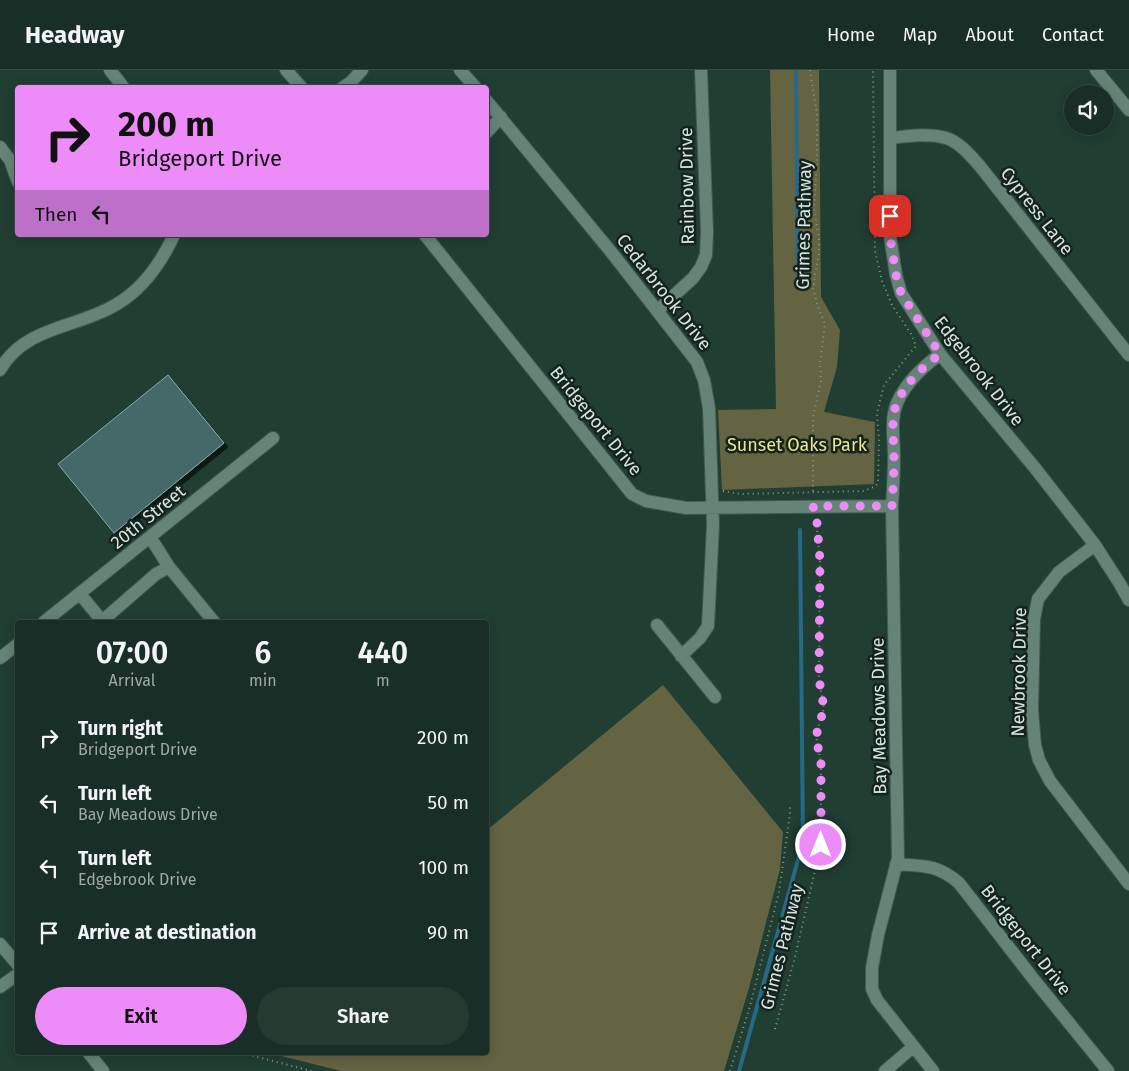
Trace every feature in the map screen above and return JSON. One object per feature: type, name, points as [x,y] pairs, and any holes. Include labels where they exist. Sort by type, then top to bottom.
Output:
[{"type":"street","points":[[110,70],[122,85]]},
{"type":"street","points":[[286,70],[299,85]]},
{"type":"street","points":[[346,85],[362,70]]},
{"type":"street","points":[[460,70],[473,85]]},
{"type":"street","name":"Rainbow Drive","points":[[657,311],[693,278],[706,255],[707,232],[701,70]]},
{"type":"street","name":"Edgebrook Drive","points":[[890,70],[890,236],[901,293],[940,354],[1095,545],[1129,600]]},
{"type":"street","points":[[1096,70],[1129,110]]},
{"type":"street","name":"Cedarbrook Drive","points":[[489,103],[697,362],[704,380],[709,408],[712,509],[708,626],[700,638],[681,656]]},
{"type":"street","points":[[489,130],[501,117]]},
{"type":"street","name":"Cypress Lane","points":[[891,138],[919,136],[946,138],[964,149],[979,165],[1129,355]]},
{"type":"street","points":[[0,147],[10,160],[15,174]]},
{"type":"street","points":[[0,370],[16,351],[40,334],[104,311],[130,295],[153,273],[173,237]]},
{"type":"street","name":"Bridgeport Drive","points":[[427,237],[632,494],[646,501],[686,508],[892,506]]},
{"type":"street","name":"Bay Meadows Drive","points":[[933,1071],[877,1000],[872,989],[872,968],[878,935],[898,858],[892,506],[893,420],[897,403],[906,386],[924,366],[940,354]]},
{"type":"street","name":"20th Street","points":[[47,620],[273,438]]},
{"type":"street","points":[[150,537],[169,567],[212,620]]},
{"type":"street","name":"Newbrook Drive","points":[[1095,545],[1059,572],[1038,599],[1034,619],[1032,710],[1035,746],[1050,781],[1129,884]]},
{"type":"street","points":[[104,620],[156,574],[169,567]]},
{"type":"street","points":[[80,594],[100,620]]},
{"type":"street","points":[[657,626],[715,697]]},
{"type":"street","points":[[0,658],[15,646]]},
{"type":"street","name":"Bridgeport Drive","points":[[896,864],[935,867],[950,875],[1108,1071]]},
{"type":"street","points":[[0,944],[15,963]]},
{"type":"street","points":[[0,988],[15,968]]},
{"type":"street","points":[[885,1071],[913,1047]]},
{"type":"street","points":[[90,1055],[103,1071]]},
{"type":"path","name":"Grimes Pathway","points":[[775,1029],[794,961],[821,845],[821,764],[816,736],[824,708],[819,679],[820,560],[817,523],[813,506],[813,417],[821,381],[820,363],[825,324],[813,288],[819,238],[814,212],[817,115],[810,70]]},
{"type":"path","points":[[720,486],[724,492],[740,494],[864,491],[876,486],[878,481],[879,441],[877,413],[884,385],[916,346],[911,334],[892,305],[882,281],[875,251],[874,70]]},
{"type":"path","points":[[730,1071],[750,1006],[779,892],[790,804]]},
{"type":"path","points":[[250,1055],[312,1071]]},
{"type":"green space","name":"Sunset Oaks Park","points":[[770,70],[819,70],[821,297],[840,330],[837,367],[824,412],[875,422],[874,484],[722,490],[718,410],[776,409]]},
{"type":"green space","points":[[663,685],[783,832],[780,869],[749,988],[724,1071],[341,1071],[277,1055],[489,1055],[489,829]]},
{"type":"building","points":[[168,375],[224,443],[114,533],[58,464]]},
{"type":"waterway","points":[[796,70],[798,285]]},
{"type":"waterway","points":[[739,1071],[803,842],[800,530]]},
{"type":"route","points":[[821,845],[821,764],[816,736],[824,708],[819,679],[820,560],[817,523],[813,506],[892,506],[893,420],[897,403],[906,386],[924,366],[940,354],[901,293],[890,236],[890,216]]}]
